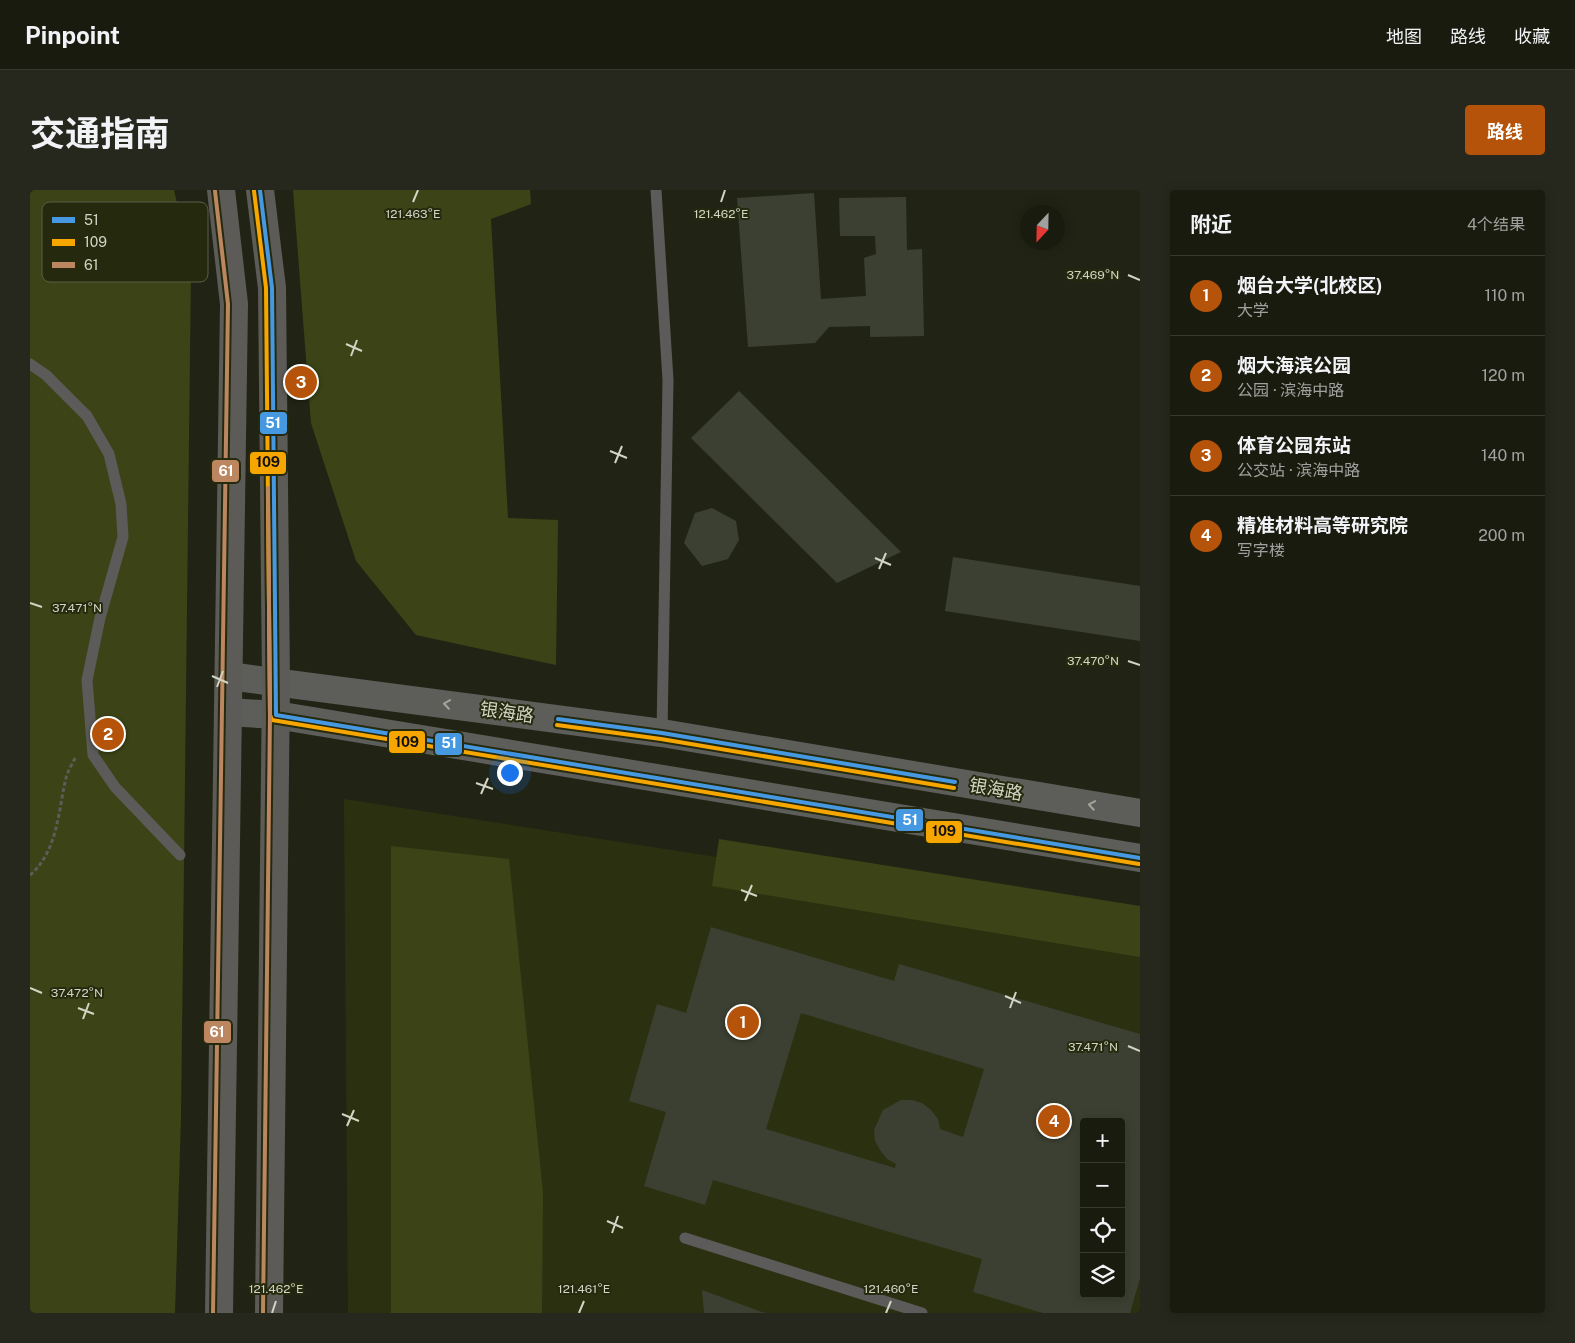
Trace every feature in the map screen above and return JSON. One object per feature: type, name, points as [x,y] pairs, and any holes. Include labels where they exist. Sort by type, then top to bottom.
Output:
[{"type":"main road","points":[[219,1313],[234,304],[221,190]]},
{"type":"main road","points":[[260,190],[272,288],[276,682],[269,1313]]},
{"type":"main road","name":"银海路","points":[[228,676],[662,733],[1140,813]]},
{"type":"main road","points":[[228,712],[276,715],[1140,858]]},
{"type":"lane","points":[[656,190],[668,380],[662,733]]},
{"type":"lane","points":[[30,364],[46,375],[87,416],[109,454],[121,504],[123,538],[100,618],[87,680],[94,755],[115,787],[180,855]]},
{"type":"lane","points":[[685,1238],[922,1313]]},
{"type":"path","points":[[30,875],[36,869],[50,846],[60,815],[66,776],[90,727]]},
{"type":"shaded area","points":[[30,190],[174,190],[177,202],[42,202],[42,282],[191,282],[181,1116],[175,1313],[30,1313]]},
{"type":"shaded area","points":[[293,190],[530,190],[531,204],[491,219],[508,518],[558,520],[556,665],[416,635],[356,561],[311,423]]},
{"type":"shaded area","points":[[344,799],[1140,923],[1140,1313],[348,1313]]},
{"type":"shaded area","points":[[719,839],[1140,906],[1140,957],[712,886]]},
{"type":"shaded area","points":[[391,846],[509,859],[543,1193],[542,1313],[391,1313]]},
{"type":"building","points":[[814,193],[821,299],[866,296],[864,258],[876,254],[875,236],[840,236],[839,198],[906,197],[907,250],[922,249],[924,336],[870,337],[870,326],[829,327],[815,343],[748,347],[737,198]]},
{"type":"building","points":[[739,391],[901,552],[837,583],[691,438]]},
{"type":"building","points":[[712,508],[736,521],[739,540],[728,559],[702,566],[684,543],[695,513]]},
{"type":"building","points":[[953,557],[1140,586],[1140,641],[945,611]]},
{"type":"building","points":[[711,927],[894,981],[899,964],[1140,1034],[1140,1278],[1130,1313],[1043,1313],[973,1292],[982,1259],[713,1180],[705,1205],[644,1186],[666,1112],[629,1101],[657,1004],[686,1013]],"holes":[[[801,1013],[984,1069],[963,1137],[940,1129],[938,1119],[922,1103],[912,1100],[901,1100],[883,1110],[874,1130],[875,1141],[887,1159],[896,1164],[895,1168],[766,1129]]]},
{"type":"building","points":[[702,1290],[765,1313],[704,1313]]},
{"type":"transit line","name":"51","points":[[260,190],[272,288],[276,715],[1140,858]]},
{"type":"transit line","name":"61","points":[[213,1313],[228,304],[215,191]]},
{"type":"transit line","name":"109","points":[[254,191],[266,288],[270,715],[272,720],[1139,864]]},
{"type":"transit line","name":"61","points":[[263,1313],[270,715],[268,488]]},
{"type":"transit line","name":"51","points":[[558,719],[662,733],[955,782]]},
{"type":"transit line","name":"109","points":[[557,725],[661,739],[954,788]]},
{"type":"place","name":"体育公园东站","points":[[301,382]]},
{"type":"place","name":"烟大海滨公园","points":[[108,734]]},
{"type":"place","name":"烟台大学(北校区)","points":[[743,1022]]},
{"type":"place","name":"精准材料高等研究院","points":[[1054,1121]]}]
